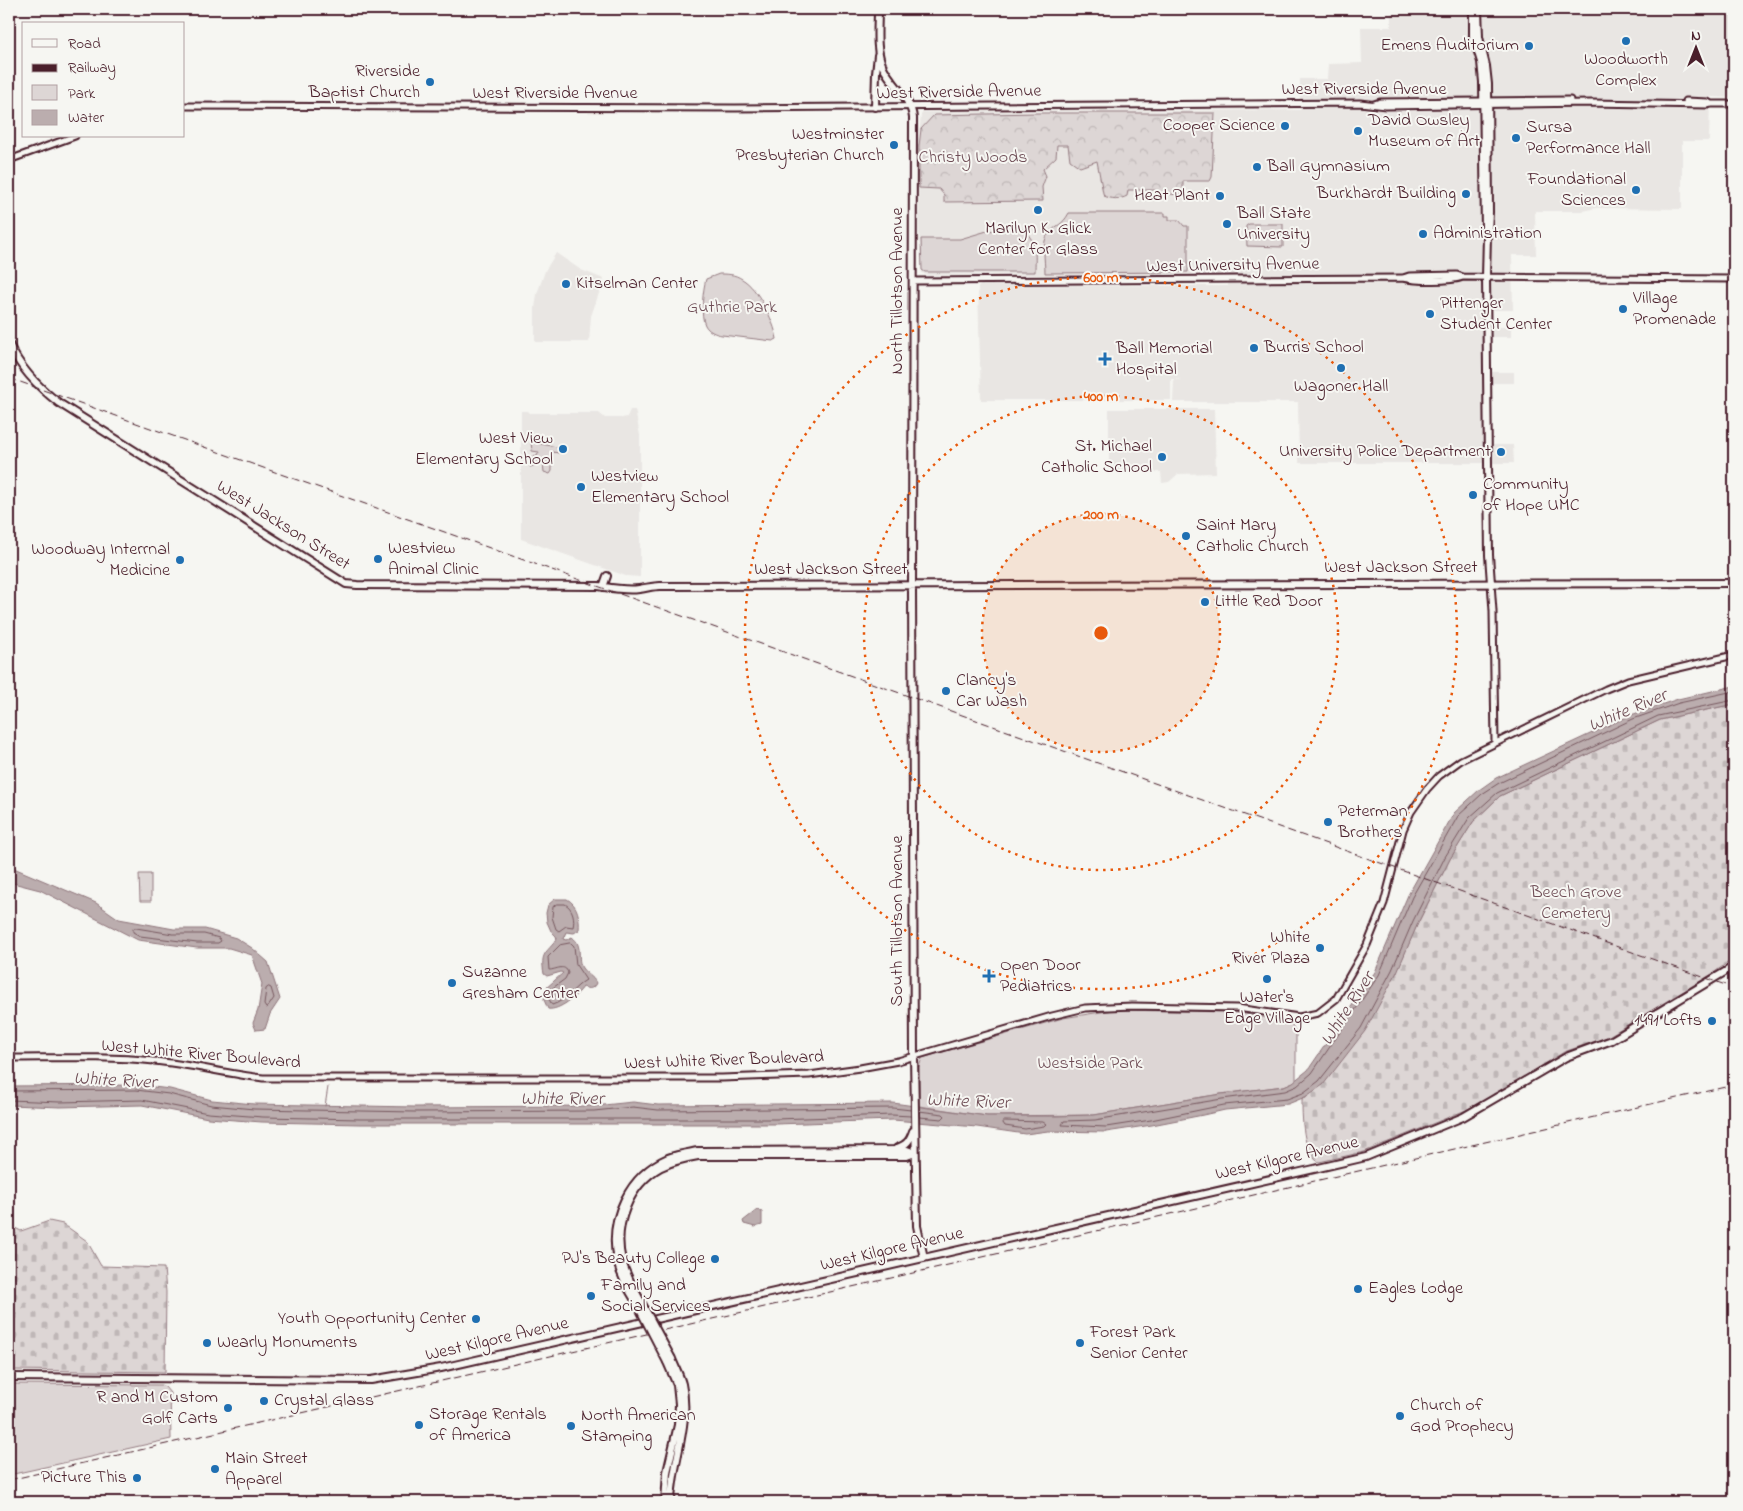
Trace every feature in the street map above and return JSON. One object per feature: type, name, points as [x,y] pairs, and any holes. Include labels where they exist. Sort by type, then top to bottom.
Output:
[{"type":"main road","points":[[875,107],[878,9]]},
{"type":"main road","points":[[1473,9],[1473,36],[1482,72],[1485,101],[1489,205],[1486,277],[1489,569],[1491,582]]},
{"type":"main road","points":[[1478,9],[1478,32],[1486,66],[1485,101]]},
{"type":"main road","points":[[878,54],[887,74],[911,107]]},
{"type":"main road","name":"North Tillotson Avenue","points":[[911,107],[913,118],[914,281],[912,584]]},
{"type":"main road","name":"West Jackson Street","points":[[9,344],[18,362],[26,372],[59,403],[346,584],[639,589],[649,586],[912,584],[1734,583]]},
{"type":"main road","points":[[603,587],[607,576]]},
{"type":"main road","name":"South Tillotson Avenue","points":[[912,584],[913,1136]]},
{"type":"main road","name":"West Kilgore Avenue","points":[[9,1377],[241,1380],[384,1379],[441,1368],[1366,1157],[1463,1117],[1566,1057],[1612,1040],[1734,965]]},
{"type":"main road","points":[[913,1136],[917,1226],[924,1258]]},
{"type":"main road","points":[[889,1151],[905,1146],[913,1136]]},
{"type":"main road","points":[[638,1301],[625,1283],[617,1261],[616,1224],[622,1204],[632,1188],[645,1172],[660,1162],[677,1155],[698,1151],[907,1150],[915,1152]]},
{"type":"main road","points":[[671,1502],[684,1418],[682,1384],[638,1301],[622,1260],[621,1225],[627,1206],[636,1191],[648,1176],[663,1166],[698,1156],[907,1156],[915,1152]]},
{"type":"main road","points":[[665,1502],[667,1472],[678,1425],[679,1404],[677,1385],[669,1360]]},
{"type":"street","points":[[1485,101],[1593,104],[1734,104]]},
{"type":"street","name":"West Riverside Avenue","points":[[185,106],[471,108],[911,107],[1374,104],[1380,102],[1485,101]]},
{"type":"street","points":[[9,160],[70,138]]},
{"type":"street","name":"West University Avenue","points":[[914,281],[1402,278],[1427,275],[1457,275],[1463,277],[1734,278]]},
{"type":"street","points":[[1491,582],[1495,743]]},
{"type":"street","name":"West White River Boulevard","points":[[9,1058],[138,1059],[183,1064],[230,1074],[263,1078],[722,1078],[809,1075],[860,1068],[914,1056],[1086,1008],[1132,1006],[1237,1008],[1299,1018],[1318,1014],[1336,999],[1367,945],[1384,903],[1403,830],[1418,801],[1433,782],[1461,760],[1619,683],[1734,655]]},
{"type":"shaded area","name":"Ball State University","points":[[1391,9],[1734,9],[1734,98],[1710,97],[1709,141],[1682,141],[1682,209],[1597,208],[1582,211],[1535,211],[1536,255],[1512,255],[1513,310],[1483,310],[1484,327],[1511,327],[1511,337],[1483,337],[1484,372],[1514,372],[1514,383],[1484,383],[1484,445],[1513,445],[1514,463],[1299,463],[1298,402],[1173,402],[1174,380],[1181,379],[1171,379],[1171,400],[981,400],[978,287],[981,285],[1228,286],[1229,274],[926,275],[922,273],[919,236],[918,146],[921,115],[923,112],[1300,110],[1300,79],[1327,79],[1328,64],[1362,63],[1361,27],[1391,27]]},
{"type":"shaded area","points":[[556,253],[581,270],[604,279],[591,316],[589,342],[535,342],[537,294],[545,271]]},
{"type":"shaded area","name":"St. Michael Catholic School","points":[[1109,409],[1214,409],[1216,473],[1178,474],[1169,482],[1162,483],[1161,472],[1109,472]]},
{"type":"shaded area","name":"Westview Elementary School","points":[[630,410],[635,410],[640,435],[640,577],[626,576],[521,539],[521,411],[529,413],[599,413],[605,418],[622,418],[627,417]]},
{"type":"green space","name":"Christy Woods","points":[[1215,113],[1212,177],[1210,181],[1183,181],[1183,191],[1179,195],[1161,193],[1155,190],[1128,190],[1127,196],[1118,199],[1110,198],[1104,196],[1097,161],[1080,167],[1070,160],[1068,145],[1057,145],[1056,157],[1043,169],[1046,176],[1042,187],[1043,201],[944,202],[944,195],[939,189],[919,188],[921,129],[934,115]]},
{"type":"green space","points":[[1069,213],[1165,213],[1165,216],[1169,216],[1169,220],[1179,220],[1184,226],[1188,226],[1188,272],[1045,273],[1045,241],[1052,230]]},
{"type":"green space","points":[[1249,224],[1283,224],[1283,247],[1247,246],[1246,226]]},
{"type":"green space","points":[[1024,230],[1032,240],[1035,249],[1035,272],[925,272],[922,270],[921,239],[960,239],[987,231]]},
{"type":"green space","name":"Guthrie Park","points":[[719,274],[737,276],[748,283],[769,314],[777,339],[773,341],[722,335],[708,329],[703,321],[702,302],[705,283],[706,279]]},
{"type":"green space","points":[[531,442],[559,449],[559,453],[552,452],[552,471],[550,474],[544,472],[543,463],[530,467],[531,457],[537,456],[539,452],[532,451]]},
{"type":"green space","name":"Beech Grove Cemetery","points":[[1734,704],[1734,958],[1712,974],[1607,1037],[1564,1052],[1502,1091],[1466,1110],[1364,1152],[1319,1162],[1313,1158],[1304,1134],[1302,1099],[1306,1097],[1396,973],[1418,923],[1450,859],[1473,822],[1500,796],[1660,720]]},
{"type":"green space","points":[[139,874],[151,874],[151,901],[140,901]]},
{"type":"green space","name":"Westside Park","points":[[1114,1010],[1234,1012],[1291,1023],[1296,1033],[1296,1081],[1284,1086],[1221,1094],[1094,1115],[987,1116],[919,1106],[919,1067],[922,1058],[1063,1018]]},
{"type":"green space","points":[[49,1221],[63,1224],[87,1241],[101,1266],[164,1268],[166,1292],[165,1372],[9,1370],[9,1225],[21,1231]]},
{"type":"green space","points":[[9,1384],[161,1385],[170,1393],[171,1439],[9,1475]]},
{"type":"water","points":[[1734,686],[1734,704],[1660,720],[1500,796],[1473,822],[1450,859],[1418,923],[1397,972],[1365,1031],[1323,1085],[1305,1097],[1288,1104],[1225,1110],[1106,1132],[1048,1131],[1025,1134],[977,1127],[893,1120],[776,1124],[360,1124],[262,1122],[208,1118],[142,1105],[60,1107],[9,1105],[9,1086],[137,1085],[170,1089],[212,1100],[254,1104],[415,1107],[594,1106],[633,1102],[658,1105],[893,1103],[987,1116],[1055,1116],[1094,1115],[1221,1094],[1284,1086],[1293,1082],[1308,1070],[1375,972],[1408,895],[1454,813],[1479,790],[1496,778],[1631,715],[1678,699]]},
{"type":"water","points":[[9,866],[96,903],[119,919],[174,929],[205,929],[236,938],[252,948],[268,962],[280,999],[270,1014],[265,1029],[256,1030],[253,1023],[258,1010],[262,984],[252,955],[229,948],[197,948],[138,940],[40,890],[9,882]]},
{"type":"water","points":[[555,899],[567,899],[576,908],[579,916],[579,930],[574,933],[566,932],[563,939],[566,940],[572,937],[576,941],[579,948],[580,964],[596,983],[590,988],[583,987],[577,995],[557,1008],[548,1009],[544,1000],[545,989],[563,973],[547,976],[544,974],[543,967],[543,957],[557,939],[547,922],[546,913],[548,905]]},
{"type":"water","points":[[757,1210],[762,1212],[762,1225],[755,1227],[744,1224],[743,1221]]},
{"type":"waterway","points":[[325,1106],[328,1087]]},
{"type":"railway","points":[[9,378],[1734,988]]},
{"type":"railway","points":[[9,1480],[1734,1085]]},
{"type":"place","name":"Woodworth Complex","points":[[1626,41]]},
{"type":"place","name":"Emens Auditorium","points":[[1529,46]]},
{"type":"place","name":"Riverside Baptist Church","points":[[430,82]]},
{"type":"place","name":"Cooper Science","points":[[1285,126]]},
{"type":"place","name":"David Owsley Museum of Art","points":[[1358,131]]},
{"type":"place","name":"Sursa Performance Hall","points":[[1516,138]]},
{"type":"place","name":"Westminster Presbyterian Church","points":[[894,145]]},
{"type":"place","name":"Ball Gymnasium","points":[[1257,167]]},
{"type":"place","name":"Foundational Sciences","points":[[1636,190]]},
{"type":"place","name":"Burkhardt Building","points":[[1466,194]]},
{"type":"place","name":"Heat Plant","points":[[1220,196]]},
{"type":"place","name":"Marilyn K. Glick Center for Glass","points":[[1038,210]]},
{"type":"place","name":"Ball State University","points":[[1227,224]]},
{"type":"place","name":"Administration","points":[[1423,234]]},
{"type":"place","name":"Kitselman Center","points":[[566,284]]},
{"type":"place","name":"Village Promenade","points":[[1623,309]]},
{"type":"place","name":"Pittenger Student Center","points":[[1430,314]]},
{"type":"place","name":"Burris School","points":[[1254,348]]},
{"type":"place","name":"Ball Memorial Hospital","points":[[1105,359]]},
{"type":"place","name":"Wagoner Hall","points":[[1341,368]]},
{"type":"place","name":"West View Elementary School","points":[[563,449]]},
{"type":"place","name":"University Police Department","points":[[1501,452]]},
{"type":"place","name":"St. Michael Catholic School","points":[[1162,457]]},
{"type":"place","name":"Westview Elementary School","points":[[581,487]]},
{"type":"place","name":"Community of Hope UMC","points":[[1473,495]]},
{"type":"place","name":"Saint Mary Catholic Church","points":[[1186,536]]},
{"type":"place","name":"Westview Animal Clinic","points":[[378,559]]},
{"type":"place","name":"Woodway Interrnal Medicine","points":[[180,560]]},
{"type":"place","name":"Little Red Door","points":[[1205,602]]},
{"type":"place","name":"Clancy's Car Wash","points":[[946,691]]},
{"type":"place","name":"Peterman Brothers","points":[[1328,822]]},
{"type":"place","name":"White River Plaza","points":[[1320,948]]},
{"type":"place","name":"Open Door Pediatrics","points":[[989,976]]},
{"type":"place","name":"Water's Edge Village","points":[[1267,979]]},
{"type":"place","name":"Suzanne Gresham Center","points":[[452,983]]},
{"type":"place","name":"1491 Lofts","points":[[1712,1021]]},
{"type":"place","name":"PJ's Beauty College","points":[[715,1259]]},
{"type":"place","name":"Eagles Lodge","points":[[1358,1289]]},
{"type":"place","name":"Family and Social Services","points":[[591,1296]]},
{"type":"place","name":"Youth Opportunity Center","points":[[476,1319]]},
{"type":"place","name":"Wearly Monuments","points":[[207,1343]]},
{"type":"place","name":"Forest Park Senior Center","points":[[1080,1343]]},
{"type":"place","name":"Crystal Glass","points":[[264,1401]]},
{"type":"place","name":"R and M Custom Golf Carts","points":[[228,1408]]},
{"type":"place","name":"Church of God Prophecy","points":[[1400,1416]]},
{"type":"place","name":"Storage Rentals of America","points":[[419,1425]]},
{"type":"place","name":"North American Stamping","points":[[571,1426]]},
{"type":"place","name":"Main Street Apparel","points":[[215,1469]]},
{"type":"place","name":"Picture This","points":[[137,1478]]},
{"type":"water label","name":"White River","points":[[1628,711]]},
{"type":"water label","name":"White River","points":[[1348,1009]]},
{"type":"water label","name":"White River","points":[[115,1081]]},
{"type":"water label","name":"White River","points":[[562,1099]]},
{"type":"water label","name":"White River","points":[[968,1102]]}]
